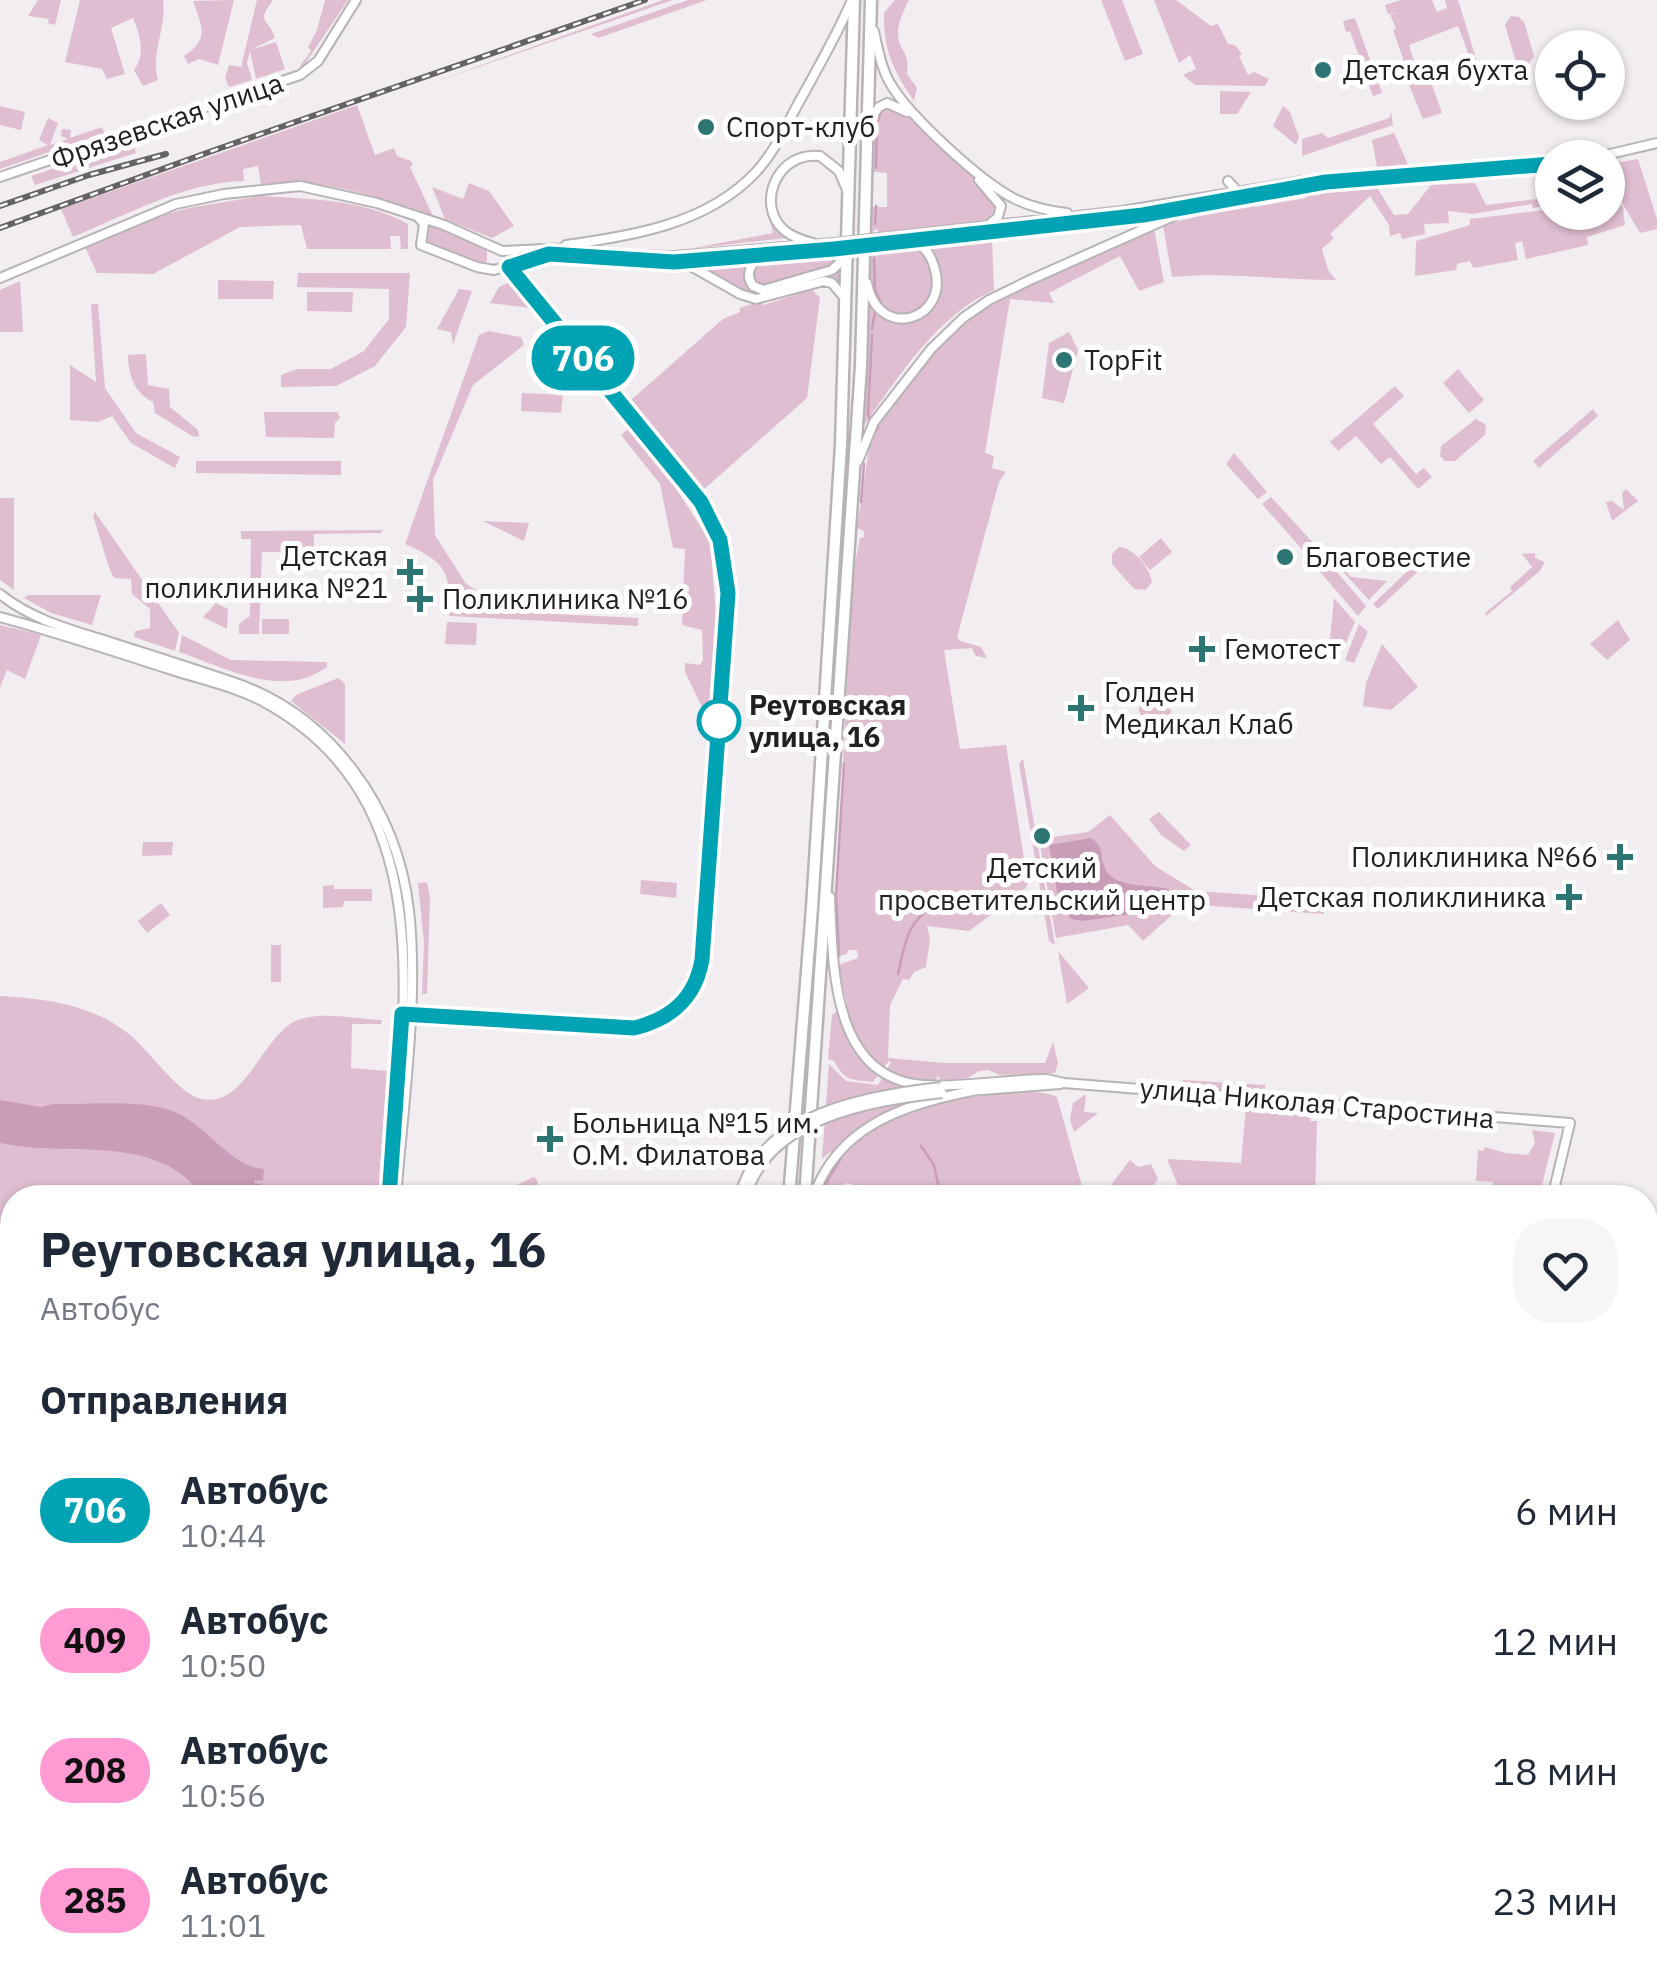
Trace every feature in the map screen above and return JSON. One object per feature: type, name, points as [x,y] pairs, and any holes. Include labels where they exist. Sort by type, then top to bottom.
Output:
[{"type":"highway","points":[[789,1185],[841,445],[853,0]]},
{"type":"highway","points":[[805,1185],[855,475],[865,269],[871,0]]},
{"type":"main road","name":"Фрязевская улица","points":[[0,177],[300,76],[321,56],[356,0]]},
{"type":"main road","points":[[548,248],[610,239],[675,222],[716,205],[738,189],[776,144],[853,0]]},
{"type":"main road","points":[[871,17],[889,82],[904,104],[930,129],[986,180],[1013,198],[1082,216]]},
{"type":"main road","points":[[868,122],[882,104],[902,107],[1000,201],[998,217],[982,226]]},
{"type":"main road","points":[[1625,150],[1657,143]]},
{"type":"main road","points":[[818,244],[786,232],[776,220],[774,191],[784,166],[804,156],[826,159],[842,178],[848,201]]},
{"type":"main road","points":[[879,241],[1082,216],[1302,182],[1535,165]]},
{"type":"main road","points":[[1228,181],[1238,192]]},
{"type":"main road","points":[[414,215],[423,220],[421,245],[484,269],[502,270],[549,254],[618,261],[682,261],[910,240],[1143,215],[1326,182]]},
{"type":"main road","points":[[0,278],[176,204],[224,194],[300,186],[363,198],[436,222],[496,250],[548,248],[674,256],[834,246]]},
{"type":"main road","points":[[855,475],[862,446],[874,422],[963,318],[1002,293],[1196,206]]},
{"type":"main road","points":[[424,229],[428,223],[436,222]]},
{"type":"main road","points":[[865,269],[870,296],[882,312],[897,319],[918,315],[934,299],[936,278],[925,249],[910,240]]},
{"type":"main road","points":[[761,255],[751,265],[749,279],[763,290],[832,270],[847,256]]},
{"type":"main road","points":[[682,261],[740,294],[756,298],[828,281],[840,292],[846,308]]},
{"type":"main road","points":[[0,594],[53,623],[237,683],[268,697],[319,732],[366,787],[395,850],[409,908],[411,986],[394,1185]]},
{"type":"main road","points":[[0,618],[97,645],[253,698],[311,734],[352,778],[383,837],[401,907],[403,995],[394,1185]]},
{"type":"main road","points":[[828,848],[840,1003],[855,1045],[878,1069],[908,1083],[942,1091]]},
{"type":"main road","points":[[817,1185],[822,1173],[849,1140],[878,1120],[942,1091],[980,1082],[1044,1079],[1064,1084]]},
{"type":"main road","points":[[745,1185],[759,1156],[807,1121],[867,1098],[1064,1084]]},
{"type":"main road","name":"улица Николая Старостина","points":[[1064,1084],[1570,1124],[1555,1185]]},
{"type":"shaded area","points":[[38,0],[61,0],[55,25],[48,23],[49,19],[28,16]]},
{"type":"shaded area","points":[[80,0],[163,0],[156,60],[158,80],[143,86],[134,70],[141,51],[133,18],[111,28],[125,74],[107,79],[102,69],[65,62]]},
{"type":"shaded area","points":[[234,0],[218,65],[199,59],[188,64],[184,56],[198,44],[202,32],[193,1]]},
{"type":"shaded area","points":[[257,0],[273,0],[264,17],[275,38],[250,50],[276,42],[285,69],[256,79],[250,51],[247,63],[252,80],[229,87],[225,78],[229,65],[241,67]]},
{"type":"shaded area","points":[[325,0],[348,0],[303,67],[300,66],[311,51],[308,47]]},
{"type":"shaded area","points":[[663,0],[673,0],[423,86]]},
{"type":"shaded area","points":[[688,0],[707,0],[598,38],[591,34]]},
{"type":"shaded area","points":[[895,0],[909,0],[898,36],[907,59],[907,74],[917,88],[914,101],[895,70],[885,38],[884,13]]},
{"type":"shaded area","points":[[1101,0],[1122,0],[1143,54],[1125,61]]},
{"type":"shaded area","points":[[1154,0],[1176,0],[1211,26],[1218,24],[1228,44],[1235,45],[1242,54],[1239,56],[1248,75],[1254,72],[1269,79],[1265,86],[1195,85],[1183,75],[1196,69],[1190,55],[1179,63]]},
{"type":"shaded area","points":[[1401,0],[1432,0],[1437,12],[1447,8],[1445,0],[1458,0],[1479,68],[1460,75],[1459,72],[1473,66],[1458,26],[1409,45],[1417,71],[1426,68],[1442,113],[1423,119],[1406,78],[1409,76],[1393,30],[1396,28],[1390,15],[1396,13],[1388,14],[1385,5]]},
{"type":"shaded area","points":[[1511,16],[1524,22],[1534,56],[1528,65],[1515,59],[1505,25]]},
{"type":"shaded area","points":[[1355,18],[1382,93],[1373,96],[1343,21]]},
{"type":"shaded area","points":[[1220,91],[1251,92],[1237,114],[1220,114]]},
{"type":"shaded area","points":[[357,105],[375,155],[394,148],[397,156],[411,161],[410,167],[433,216],[328,186],[261,184],[258,166],[243,169],[244,181],[178,193],[73,237],[61,209]]},
{"type":"shaded area","points":[[884,105],[901,109],[993,196],[999,207],[993,220],[986,222],[879,235],[877,229],[873,231],[874,253],[878,254],[879,249],[915,247],[928,263],[931,296],[918,312],[907,315],[883,311],[870,287],[871,207],[887,207],[887,173],[874,172],[872,168],[875,117]]},
{"type":"shaded area","points":[[0,106],[25,112],[21,130],[0,125]]},
{"type":"shaded area","points":[[1283,106],[1290,112],[1299,137],[1296,145],[1273,126]]},
{"type":"shaded area","points":[[1391,112],[1393,125],[1302,156],[1302,139],[1322,133],[1328,138],[1389,118]]},
{"type":"shaded area","points":[[48,118],[58,123],[50,145],[68,139],[61,136],[62,129],[71,130],[70,138],[102,127],[104,133],[0,169],[0,162],[48,145],[39,140]]},
{"type":"shaded area","points":[[1394,133],[1410,169],[1378,172],[1372,140]]},
{"type":"shaded area","points":[[133,142],[136,153],[35,185],[31,176]]},
{"type":"shaded area","points":[[1638,159],[1657,229],[1640,233],[1625,208],[1625,161]]},
{"type":"shaded area","points":[[469,183],[489,191],[514,226],[492,238],[445,219],[432,187],[463,199]]},
{"type":"shaded area","points":[[1475,183],[1486,205],[1535,199],[1535,208],[1532,204],[1473,214],[1448,211],[1449,223],[1424,224],[1425,234],[1402,239],[1400,233],[1390,236],[1389,225],[1370,196],[1330,234],[1334,238],[1322,249],[1328,270],[1336,280],[1172,277],[1163,225],[1252,203],[1254,207],[1306,198],[1306,193],[1378,189],[1394,215],[1408,214],[1431,185]]},
{"type":"shaded area","points":[[260,196],[336,202],[391,216],[408,224],[408,249],[401,249],[400,236],[390,236],[391,249],[307,249],[301,225],[240,227],[153,274],[97,273],[85,247],[146,220]]},
{"type":"shaded area","points":[[770,200],[781,232],[787,238],[688,249],[773,233]]},
{"type":"shaded area","points":[[1535,211],[1535,230],[1609,230],[1587,237],[1588,245],[1526,259],[1522,241],[1515,243],[1518,260],[1473,268],[1470,261],[1457,264],[1456,270],[1415,276],[1416,241],[1470,225],[1470,219]]},
{"type":"shaded area","points":[[1102,224],[1102,228],[1093,230],[992,239],[994,290],[973,301],[936,332],[862,428],[868,299],[886,316],[898,320],[909,322],[929,313],[936,304],[940,283],[928,243]]},
{"type":"shaded area","points":[[436,225],[487,250],[487,261],[481,265],[427,243],[429,227]]},
{"type":"shaded area","points":[[1154,228],[1164,282],[1139,291],[1120,256],[1049,293],[1054,303],[1010,299],[985,453],[994,456],[992,468],[1006,472],[999,482],[957,637],[981,647],[987,658],[976,656],[972,648],[944,650],[960,749],[1006,745],[1028,884],[969,931],[927,926],[930,939],[926,967],[914,972],[909,980],[903,979],[890,1005],[888,1058],[945,1063],[1045,1063],[1053,1042],[1058,1063],[1055,1073],[1000,1075],[988,1070],[968,1078],[941,1081],[938,1076],[935,1101],[940,1105],[942,1101],[1017,1092],[1057,1097],[1082,1185],[825,1185],[841,1158],[831,1151],[822,1159],[829,1064],[846,1081],[878,1085],[891,1062],[873,1082],[849,1078],[828,1059],[832,1015],[847,1003],[838,965],[858,958],[857,950],[839,956],[836,894],[853,574],[860,538],[864,537],[864,531],[857,528],[870,441],[895,399],[932,353],[990,302]]},
{"type":"shaded area","points":[[832,254],[835,258],[841,255],[835,266],[762,287],[753,280],[752,271],[762,261]]},
{"type":"shaded area","points":[[743,261],[749,285],[762,293],[841,267],[841,289],[834,282],[757,296],[701,268],[703,264]]},
{"type":"shaded area","points":[[298,273],[410,273],[406,327],[375,366],[336,386],[281,387],[281,375],[297,369],[331,369],[364,351],[389,319],[389,289],[297,287]]},
{"type":"shaded area","points":[[218,280],[274,281],[273,299],[218,299]]},
{"type":"shaded area","points":[[20,281],[23,332],[0,332],[0,290]]},
{"type":"shaded area","points":[[508,283],[530,308],[490,303],[499,287]]},
{"type":"shaded area","points":[[459,289],[472,291],[453,344],[451,332],[437,329]]},
{"type":"shaded area","points":[[812,289],[820,298],[807,398],[702,491],[631,400],[723,319],[740,312],[740,308],[760,301],[764,305]]},
{"type":"shaded area","points":[[307,292],[353,292],[352,312],[307,311]]},
{"type":"shaded area","points":[[91,304],[98,304],[105,388],[136,433],[180,457],[175,468],[131,443],[112,416],[98,422],[70,420],[70,365],[96,382]]},
{"type":"shaded area","points":[[488,331],[521,337],[524,345],[473,385],[433,480],[435,535],[466,584],[514,612],[638,618],[638,626],[449,616],[449,589],[443,570],[405,544],[479,335]]},
{"type":"shaded area","points":[[1069,332],[1078,350],[1064,403],[1042,398],[1049,343]]},
{"type":"shaded area","points":[[146,354],[148,385],[169,389],[170,407],[198,430],[199,437],[155,413],[153,402],[137,388],[128,355]]},
{"type":"shaded area","points":[[1458,369],[1484,400],[1469,413],[1443,383]]},
{"type":"shaded area","points":[[1395,386],[1404,396],[1373,424],[1416,474],[1424,468],[1432,477],[1418,489],[1390,457],[1381,464],[1356,436],[1338,451],[1330,442]]},
{"type":"shaded area","points":[[522,393],[563,395],[561,413],[521,411]]},
{"type":"shaded area","points":[[1593,409],[1598,416],[1539,468],[1533,461]]},
{"type":"shaded area","points":[[264,412],[337,412],[340,418],[335,423],[334,438],[266,437]]},
{"type":"shaded area","points":[[1476,419],[1486,425],[1485,435],[1455,461],[1445,461],[1440,456],[1441,446]]},
{"type":"shaded area","points":[[628,429],[668,476],[710,541],[718,638],[712,714],[707,717],[685,672],[685,663],[700,665],[703,660],[702,630],[682,625],[685,549],[673,548],[660,484],[621,435]]},
{"type":"shaded area","points":[[1234,453],[1267,492],[1258,499],[1226,464]]},
{"type":"shaded area","points":[[196,461],[341,461],[341,475],[196,473]]},
{"type":"shaded area","points":[[1626,489],[1638,501],[1612,521],[1606,502],[1612,501],[1624,510],[1622,493]]},
{"type":"shaded area","points":[[1271,497],[1316,546],[1307,555],[1262,504]]},
{"type":"shaded area","points":[[0,498],[14,498],[14,590],[0,580]]},
{"type":"shaded area","points":[[95,512],[179,633],[175,651],[134,637],[135,631],[150,628],[150,609],[132,594],[131,579],[114,578],[93,516]]},
{"type":"shaded area","points":[[483,521],[529,523],[524,541]]},
{"type":"shaded area","points":[[383,530],[314,534],[314,552],[262,552],[259,634],[239,634],[239,624],[250,616],[251,539],[241,539],[241,531]]},
{"type":"shaded area","points":[[1161,538],[1172,552],[1150,570],[1139,557]]},
{"type":"shaded area","points":[[1119,547],[1136,555],[1145,565],[1152,582],[1146,590],[1134,589],[1112,564],[1112,554]]},
{"type":"shaded area","points":[[1326,549],[1351,577],[1387,581],[1369,600]]},
{"type":"shaded area","points":[[1319,551],[1366,606],[1358,616],[1309,559]]},
{"type":"shaded area","points":[[1535,553],[1535,558],[1545,562],[1540,571],[1486,616],[1532,567],[1522,554]]},
{"type":"shaded area","points":[[1418,561],[1427,563],[1378,609],[1373,604]]},
{"type":"shaded area","points":[[101,595],[92,625],[51,613],[24,598]]},
{"type":"shaded area","points":[[1334,598],[1355,622],[1342,652],[1330,639]]},
{"type":"shaded area","points":[[216,603],[228,609],[227,629],[203,617]]},
{"type":"shaded area","points":[[262,619],[289,619],[289,634],[262,634]]},
{"type":"shaded area","points":[[1618,620],[1630,640],[1607,660],[1590,644]]},
{"type":"shaded area","points":[[447,622],[477,623],[476,645],[445,644]]},
{"type":"shaded area","points":[[1359,624],[1368,632],[1354,663],[1345,660]]},
{"type":"shaded area","points":[[0,625],[41,635],[25,679],[7,670],[0,688]]},
{"type":"shaded area","points":[[182,635],[231,660],[327,662],[327,667],[292,681],[253,678],[179,652]]},
{"type":"shaded area","points":[[1382,644],[1418,687],[1391,710],[1363,706],[1366,683]]},
{"type":"shaded area","points":[[338,678],[345,684],[345,744],[291,701],[296,695]]},
{"type":"shaded area","points":[[1139,705],[1171,709],[1170,722],[1144,718]]},
{"type":"shaded area","points":[[1023,759],[1055,945],[1049,941],[1019,764]]},
{"type":"shaded area","points":[[1159,812],[1191,845],[1184,851],[1161,835],[1149,819]]},
{"type":"shaded area","points":[[1110,815],[1156,867],[1196,891],[1324,900],[1324,914],[1184,904],[1143,941],[1128,925],[1056,938],[1039,839],[1088,832]]},
{"type":"shaded area","points":[[1091,838],[1100,848],[1110,875],[1124,883],[1168,889],[1166,903],[1137,913],[1071,919],[1059,905],[1049,845]]},
{"type":"shaded area","points":[[143,842],[173,842],[172,855],[142,856]]},
{"type":"shaded area","points":[[641,880],[677,883],[676,898],[640,894]]},
{"type":"shaded area","points":[[427,882],[427,994],[422,994],[424,943],[418,883]]},
{"type":"shaded area","points":[[334,885],[334,889],[372,889],[372,901],[344,901],[343,907],[323,908],[323,886]]},
{"type":"shaded area","points":[[161,903],[170,915],[147,933],[138,921]]},
{"type":"shaded area","points":[[271,945],[281,945],[281,982],[271,982]]},
{"type":"shaded area","points":[[1058,951],[1089,988],[1067,1004]]},
{"type":"shaded area","points":[[0,996],[51,1001],[99,1016],[129,1034],[174,1081],[202,1099],[217,1099],[231,1092],[274,1039],[298,1020],[329,1016],[382,1020],[381,1024],[352,1024],[351,1068],[387,1071],[379,1185],[0,1185]]},
{"type":"shaded area","points":[[1183,1080],[1265,1085],[1265,1094],[1182,1087]]},
{"type":"shaded area","points":[[1086,1094],[1084,1112],[1098,1113],[1074,1132],[1070,1119],[1073,1103]]},
{"type":"shaded area","points":[[0,1100],[41,1107],[118,1103],[151,1106],[179,1114],[230,1154],[264,1169],[263,1181],[254,1183],[263,1185],[192,1185],[162,1163],[137,1155],[0,1143]]},
{"type":"shaded area","points":[[1246,1107],[1303,1111],[1311,1116],[1310,1121],[1317,1121],[1315,1185],[1178,1185],[1167,1159],[1241,1163]]},
{"type":"shaded area","points":[[1532,1130],[1555,1133],[1542,1185],[1476,1181],[1478,1150],[1485,1147],[1528,1155],[1535,1143]]},
{"type":"shaded area","points":[[1130,1160],[1138,1167],[1151,1164],[1158,1179],[1154,1185],[1111,1185]]},
{"type":"shaded area","points":[[534,1177],[538,1182],[538,1185],[516,1185]]},
{"type":"waterway","points":[[878,120],[882,109]]},
{"type":"waterway","points":[[876,168],[877,126]]},
{"type":"waterway","points":[[875,224],[876,206]]},
{"type":"waterway","points":[[874,258],[875,290],[882,305]]},
{"type":"waterway","points":[[872,329],[875,312]]},
{"type":"waterway","points":[[870,420],[872,335]]},
{"type":"waterway","points":[[871,438],[878,427]]},
{"type":"waterway","points":[[861,502],[864,464]]},
{"type":"waterway","points":[[839,956],[836,894],[844,764]]},
{"type":"waterway","points":[[898,974],[911,929],[930,909]]},
{"type":"waterway","points":[[921,1146],[934,1165],[938,1185]]},
{"type":"waterway","points":[[825,1185],[841,1158]]},
{"type":"railway","points":[[0,228],[645,0]]},
{"type":"railway","points":[[0,206],[166,154]]},
{"type":"bus line","name":"706","points":[[390,1185],[402,1014],[634,1028],[672,1013],[683,1003],[694,988],[702,960],[728,593],[722,547],[701,502],[509,267],[549,254],[674,262],[834,249],[1143,215],[1326,182],[1535,166]]},
{"type":"place","name":"Детская бухта","points":[[1323,70]]},
{"type":"place","name":"Спорт-клуб","points":[[706,127]]},
{"type":"place","name":"TopFit","points":[[1064,360]]},
{"type":"place","name":"Благовестие","points":[[1285,557]]},
{"type":"place","name":"Детская поликлиника №21","points":[[410,572]]},
{"type":"place","name":"Поликлиника №16","points":[[420,599]]},
{"type":"place","name":"Гемотест","points":[[1202,649]]},
{"type":"place","name":"Голден Медикал Клаб","points":[[1081,708]]},
{"type":"place","name":"Реутовская улица, 16","points":[[719,721]]},
{"type":"place","name":"Детский просветительский центр","points":[[1042,836]]},
{"type":"place","name":"Поликлиника №66","points":[[1620,857]]},
{"type":"place","name":"Детская поликлиника","points":[[1569,897]]},
{"type":"place","name":"Больница №15 им. О.М. Филатова","points":[[550,1139]]}]
